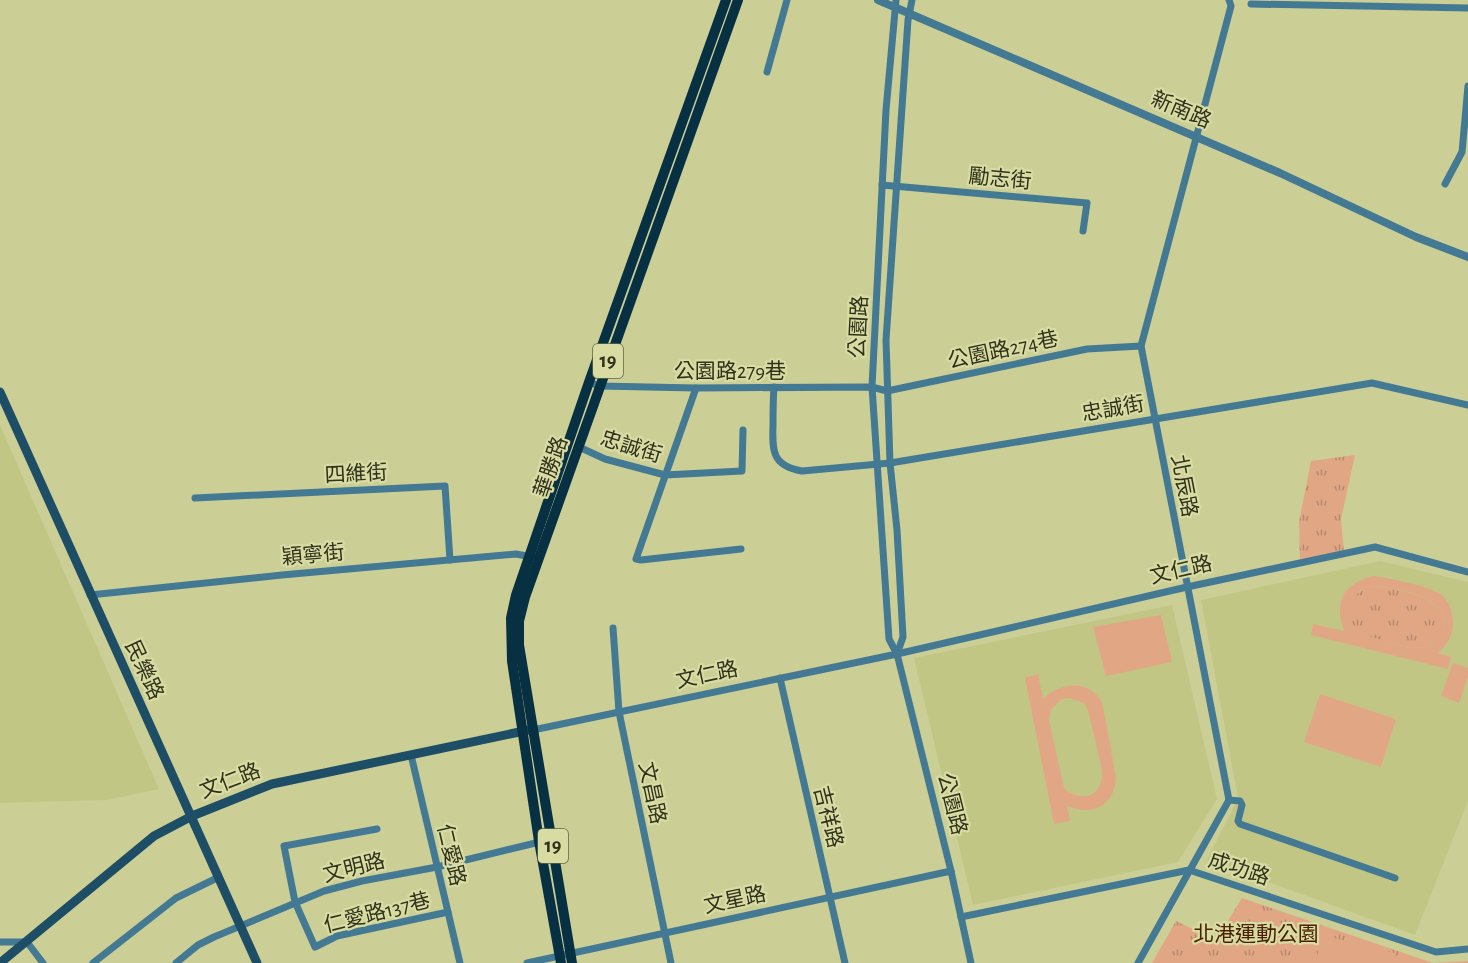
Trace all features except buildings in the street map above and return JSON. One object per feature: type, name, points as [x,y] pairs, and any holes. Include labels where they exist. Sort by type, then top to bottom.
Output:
[{"type":"main road","name":"華勝路","points":[[566,959],[539,841],[519,645],[519,621],[535,558],[726,0]]},
{"type":"main road","name":"華勝路","points":[[535,558],[579,447],[594,384],[738,0]]},
{"type":"main road","name":"民樂路","points":[[0,392],[257,963]]},
{"type":"main road","name":"華勝路","points":[[528,730],[552,839],[566,959]]},
{"type":"main road","name":"文仁路","points":[[0,963],[154,836],[192,816],[272,784],[528,730]]},
{"type":"street","points":[[767,72],[787,0]]},
{"type":"street","name":"新南路","points":[[878,0],[895,3],[909,13],[1280,173],[1416,237],[1468,257]]},
{"type":"street","name":"公園路","points":[[897,654],[903,637],[897,530],[890,462],[886,340],[909,13],[912,0]]},
{"type":"street","name":"北辰路","points":[[1229,0],[1231,6],[1141,346],[1154,419],[1229,800],[1240,801],[1242,805],[1238,821],[1240,824],[1395,878]]},
{"type":"street","points":[[1251,4],[1324,2],[1468,9]]},
{"type":"street","name":"公園路","points":[[895,3],[882,185],[872,387],[889,639],[897,654],[951,871],[971,963]]},
{"type":"street","points":[[1445,184],[1462,152],[1468,86]]},
{"type":"street","name":"勵志街","points":[[882,185],[1087,203],[1083,231]]},
{"type":"street","name":"公園路274巷","points":[[872,387],[887,391],[1087,349],[1141,346]]},
{"type":"street","name":"忠誠街","points":[[774,387],[772,449],[778,460],[789,469],[802,471],[890,462],[1372,383],[1468,405]]},
{"type":"street","name":"公園路279巷","points":[[594,384],[696,388],[872,387]]},
{"type":"street","points":[[696,388],[636,559],[741,549]]},
{"type":"street","name":"忠誠街","points":[[579,447],[605,459],[664,475],[742,471],[742,430]]},
{"type":"street","name":"四維街","points":[[195,498],[444,486],[450,560]]},
{"type":"street","name":"文仁路","points":[[528,730],[897,654],[1187,587],[1375,547],[1468,572]]},
{"type":"street","name":"穎寧街","points":[[90,595],[516,554],[535,558]]},
{"type":"street","name":"文昌路","points":[[613,628],[619,712],[671,963]]},
{"type":"street","name":"吉祥路","points":[[780,678],[845,963]]},
{"type":"street","name":"仁愛路","points":[[411,755],[460,963]]},
{"type":"street","points":[[1138,963],[1229,800]]},
{"type":"street","points":[[295,902],[284,846],[377,829]]},
{"type":"street","name":"文明路","points":[[176,963],[198,945],[295,902],[362,881],[437,867],[552,839]]},
{"type":"street","name":"成功路","points":[[961,918],[1189,870],[1436,952],[1468,949]]},
{"type":"street","name":"文星路","points":[[527,963],[566,959],[664,933],[951,871]]},
{"type":"street","points":[[93,963],[176,898],[219,877]]},
{"type":"street","name":"仁愛路137巷","points":[[295,902],[315,947],[337,936],[448,912]]},
{"type":"street","points":[[0,942],[27,942],[43,963]]},
{"type":"shaded area","points":[[0,425],[159,789],[107,800],[0,803]]},
{"type":"shaded area","points":[[1380,561],[1468,582],[1468,801],[1415,935],[1207,860],[1238,798],[1201,600]]},
{"type":"shaded area","points":[[1172,605],[1217,799],[1178,862],[973,905],[914,658]]},
{"type":"green space","points":[[1355,455],[1341,519],[1344,553],[1300,563],[1299,522],[1311,461]]},
{"type":"green space","points":[[1373,576],[1399,581],[1429,589],[1444,597],[1451,610],[1453,625],[1450,638],[1438,653],[1451,657],[1448,669],[1311,635],[1313,624],[1344,631],[1340,611],[1343,596],[1348,589],[1362,579]],"holes":[[[1372,586],[1409,592],[1433,603],[1441,611],[1445,621],[1439,639],[1427,646],[1417,648],[1394,644],[1364,635],[1356,630],[1349,616],[1352,601],[1357,594]]]},
{"type":"green space","points":[[1372,586],[1409,593],[1433,603],[1441,611],[1445,621],[1439,639],[1427,646],[1417,648],[1394,644],[1364,635],[1356,630],[1351,623],[1349,608],[1357,594]]},
{"type":"green space","points":[[1161,615],[1172,662],[1106,676],[1093,627]]},
{"type":"green space","points":[[1453,663],[1468,668],[1468,677],[1459,703],[1441,696]]},
{"type":"green space","points":[[1038,674],[1043,699],[1063,687],[1080,686],[1094,692],[1102,704],[1116,778],[1114,788],[1111,796],[1100,807],[1085,810],[1067,806],[1070,821],[1054,824],[1025,678]],"holes":[[[1069,698],[1084,703],[1088,710],[1102,779],[1096,791],[1090,795],[1078,796],[1064,788],[1049,720],[1051,709],[1062,699]]]},
{"type":"green space","points":[[1320,694],[1396,719],[1381,767],[1304,742]]},
{"type":"green space","name":"北港運動公園","points":[[1242,898],[1433,963],[1152,963],[1176,921],[1216,940]]},
{"type":"green space","points":[[1321,935],[1395,953],[1394,963],[1316,963]]},
{"type":"green space","points":[[1468,961],[1468,963],[1433,963]]}]
